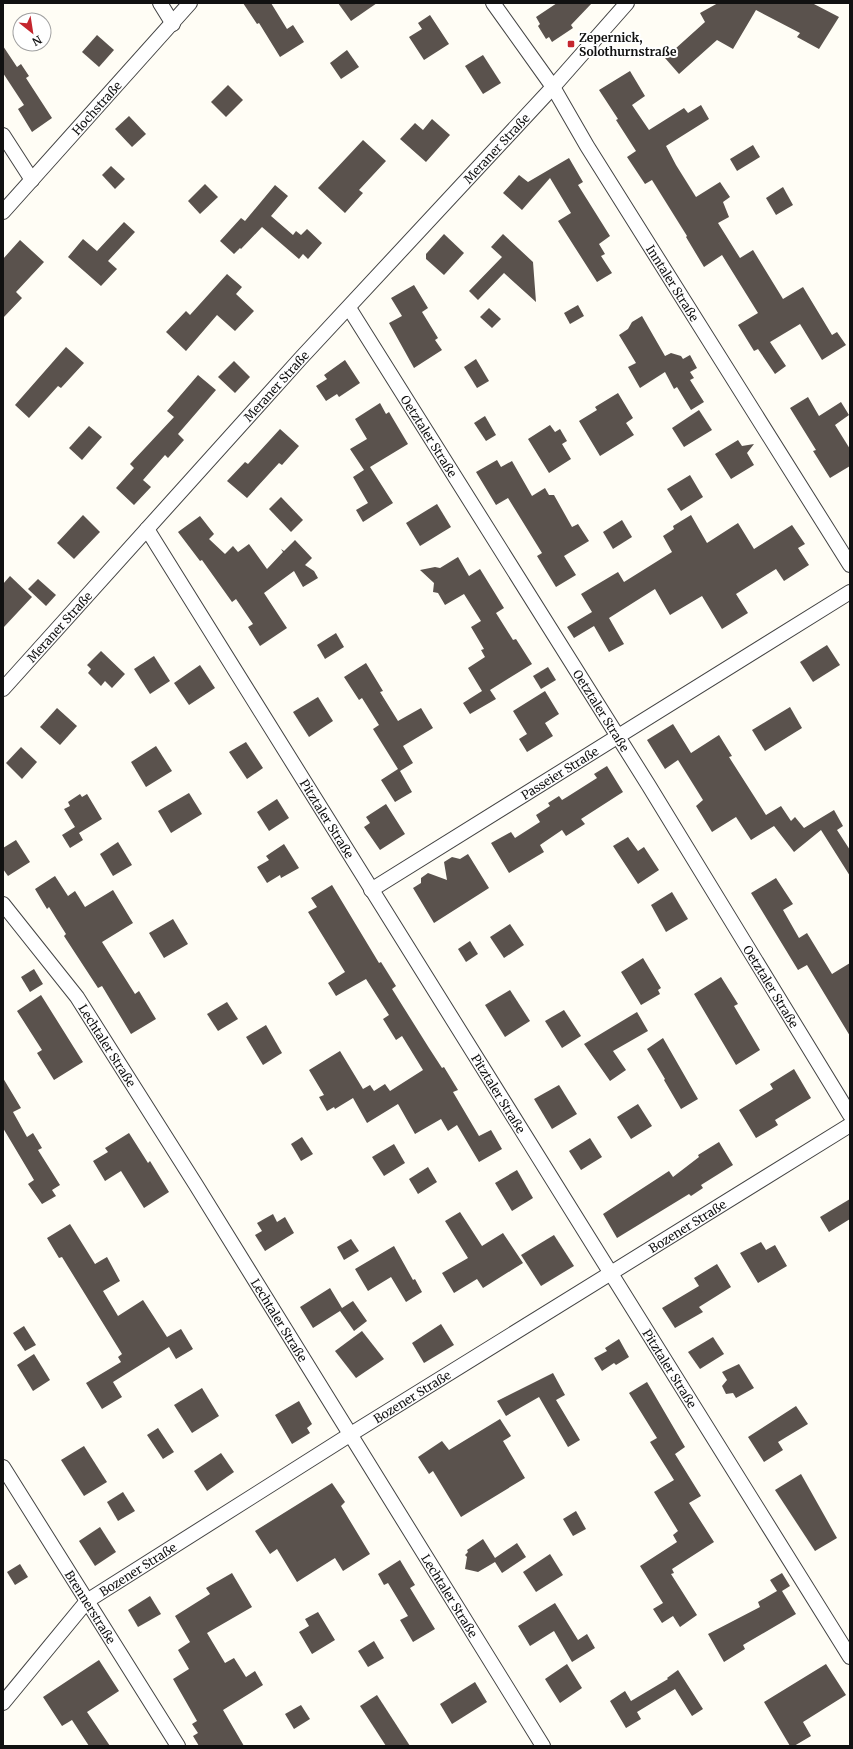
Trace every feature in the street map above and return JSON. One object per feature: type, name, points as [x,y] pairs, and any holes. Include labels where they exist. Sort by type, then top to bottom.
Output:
[{"type":"street","points":[[160,3],[173,24]]},
{"type":"street","name":"Hochstraße","points":[[3,212],[173,24],[190,3]]},
{"type":"street","name":"Inntaler Straße","points":[[493,3],[553,87],[587,146],[850,565]]},
{"type":"street","name":"Meraner Straße","points":[[3,689],[147,529],[553,87],[627,3]]},
{"type":"street","points":[[3,135],[32,180]]},
{"type":"street","name":"Oetztaler Straße","points":[[349,308],[617,736],[850,1115]]},
{"type":"street","name":"Pitztaler Straße","points":[[147,529],[850,1657]]},
{"type":"street","name":"Passeier Straße","points":[[371,890],[850,592]]},
{"type":"street","name":"Lechtaler Straße","points":[[3,904],[77,997],[351,1434],[543,1746]]},
{"type":"street","name":"Bozener Straße","points":[[3,1703],[87,1600],[351,1434],[612,1274],[850,1125]]},
{"type":"street","name":"Brennerstraße","points":[[3,1467],[178,1746]]},
{"type":"building","points":[[243,3],[271,3],[287,29],[293,25],[304,42],[280,57],[259,23],[257,24]]},
{"type":"building","points":[[338,3],[377,3],[351,21]]},
{"type":"building","points":[[557,3],[592,3],[571,25],[573,28],[552,42],[549,37],[546,39],[538,26],[540,24],[536,17]]},
{"type":"building","points":[[718,3],[812,3],[839,17],[819,49],[797,37],[800,33],[756,10],[733,49],[717,40],[679,74],[665,58],[705,22],[700,13]]},
{"type":"building","points":[[430,15],[449,44],[424,60],[409,37],[422,29],[418,23]]},
{"type":"building","points":[[97,35],[114,50],[99,67],[82,52]]},
{"type":"building","points":[[3,46],[17,67],[21,64],[29,76],[26,78],[52,118],[32,132],[18,109],[24,105],[3,73]]},
{"type":"building","points":[[347,50],[359,67],[341,79],[330,63]]},
{"type":"building","points":[[483,55],[501,83],[483,94],[465,66]]},
{"type":"building","points":[[630,71],[645,96],[632,105],[649,130],[684,108],[688,113],[701,105],[709,119],[666,146],[676,165],[696,197],[720,182],[730,197],[723,202],[729,217],[718,223],[740,258],[753,250],[783,299],[803,287],[832,335],[837,332],[846,345],[822,360],[800,324],[770,342],[786,366],[775,374],[758,349],[754,351],[738,325],[758,313],[722,255],[704,267],[686,237],[687,236],[652,180],[645,184],[627,157],[636,151],[616,120],[618,119],[599,90]]},
{"type":"building","points":[[228,85],[243,100],[226,117],[211,102]]},
{"type":"building","points":[[129,116],[146,134],[132,147],[115,129]]},
{"type":"building","points":[[432,119],[450,135],[426,162],[400,139],[415,123],[423,130]]},
{"type":"building","points":[[363,140],[386,161],[359,190],[363,193],[345,213],[318,188]]},
{"type":"building","points":[[753,145],[760,157],[737,171],[730,159]]},
{"type":"building","points":[[569,158],[583,182],[578,185],[610,236],[599,244],[605,254],[601,256],[612,273],[597,282],[558,221],[571,213],[550,178],[522,210],[503,193],[519,175],[528,182]]},
{"type":"building","points":[[111,166],[125,179],[115,189],[102,175]]},
{"type":"building","points":[[205,184],[218,197],[200,214],[188,201]]},
{"type":"building","points":[[275,185],[288,196],[271,216],[293,235],[296,231],[301,235],[307,229],[322,243],[308,259],[303,254],[299,259],[262,227],[241,249],[240,248],[234,254],[220,241],[241,218],[245,221]]},
{"type":"building","points":[[783,187],[793,205],[776,215],[766,198]]},
{"type":"building","points":[[124,222],[135,232],[108,261],[117,269],[101,286],[68,257],[83,239],[97,251]]},
{"type":"building","points":[[444,234],[464,253],[444,275],[426,259],[426,254]]},
{"type":"building","points":[[503,234],[533,262],[536,302],[504,273],[478,300],[469,291],[502,257],[491,247]]},
{"type":"building","points":[[20,240],[44,262],[16,292],[22,298],[3,318],[3,259]]},
{"type":"building","points":[[227,274],[242,287],[236,294],[254,311],[235,331],[217,315],[186,351],[166,332],[186,311],[190,315]]},
{"type":"building","points":[[414,285],[428,308],[422,312],[438,338],[435,340],[442,350],[414,368],[389,323],[402,316],[391,298]]},
{"type":"building","points":[[578,305],[584,316],[570,324],[564,313]]},
{"type":"building","points":[[489,308],[501,319],[492,328],[480,317]]},
{"type":"building","points":[[642,316],[665,356],[671,353],[681,356],[683,359],[690,355],[697,368],[690,372],[694,378],[690,380],[704,402],[691,410],[677,387],[674,389],[665,372],[640,388],[628,367],[636,363],[619,335],[628,329],[632,322]]},
{"type":"building","points":[[66,347],[84,363],[61,388],[58,386],[29,418],[15,405]]},
{"type":"building","points":[[476,359],[489,381],[477,388],[464,367]]},
{"type":"building","points":[[345,360],[360,383],[339,397],[337,394],[326,401],[316,386],[327,379],[324,375]]},
{"type":"building","points":[[234,361],[250,377],[235,393],[218,377]]},
{"type":"building","points":[[198,375],[216,390],[178,434],[184,440],[168,458],[165,455],[143,480],[151,487],[134,505],[116,488],[134,468],[130,464],[174,417],[167,411]]},
{"type":"building","points":[[618,393],[633,418],[626,423],[634,435],[600,456],[579,421],[597,410],[595,407]]},
{"type":"building","points":[[808,397],[819,416],[841,402],[849,415],[835,425],[850,449],[850,466],[830,478],[813,451],[816,450],[790,408]]},
{"type":"building","points":[[380,403],[386,414],[389,412],[408,444],[370,467],[393,503],[363,522],[356,510],[368,503],[353,477],[364,470],[350,449],[367,439],[355,419]]},
{"type":"building","points":[[699,410],[712,430],[684,447],[672,428]]},
{"type":"building","points":[[485,416],[496,435],[486,441],[474,423]]},
{"type":"building","points":[[550,425],[555,432],[560,429],[567,441],[562,444],[571,459],[549,473],[528,439]]},
{"type":"building","points":[[89,426],[102,437],[82,460],[69,448]]},
{"type":"building","points":[[280,429],[299,446],[282,465],[279,463],[247,498],[227,481],[245,462],[248,464]]},
{"type":"building","points":[[738,440],[742,446],[754,444],[747,453],[754,465],[731,479],[715,454]]},
{"type":"building","points":[[497,460],[501,467],[512,461],[532,496],[545,488],[549,495],[554,495],[572,527],[578,524],[589,541],[564,556],[576,575],[556,587],[537,556],[542,553],[508,498],[496,505],[476,472]]},
{"type":"building","points":[[690,475],[703,497],[681,511],[667,489]]},
{"type":"building","points":[[281,497],[303,520],[291,532],[269,509]]},
{"type":"building","points":[[437,504],[451,527],[420,546],[406,523]]},
{"type":"building","points":[[83,515],[100,532],[74,559],[57,543]]},
{"type":"building","points":[[691,515],[707,543],[738,523],[754,549],[792,525],[805,544],[798,548],[809,565],[784,581],[776,569],[736,594],[748,613],[722,629],[702,596],[670,615],[655,589],[609,618],[624,644],[609,652],[594,626],[574,638],[567,627],[592,612],[581,594],[618,572],[624,582],[672,552],[663,536],[674,529],[673,526]]},
{"type":"building","points":[[200,516],[214,534],[209,539],[225,554],[233,546],[238,552],[249,544],[267,569],[283,552],[281,549],[284,551],[295,540],[312,558],[305,565],[314,571],[318,578],[303,587],[294,571],[264,593],[287,628],[260,646],[248,627],[253,624],[236,599],[232,602],[202,560],[200,561],[178,532]]},
{"type":"building","points":[[622,520],[632,537],[613,549],[603,532]]},
{"type":"building","points":[[458,557],[469,576],[480,569],[504,608],[496,613],[513,640],[516,639],[532,664],[490,690],[496,699],[470,714],[463,703],[482,691],[468,668],[485,657],[481,650],[484,649],[471,627],[481,621],[464,594],[445,605],[438,593],[433,592],[434,583],[420,570],[435,567],[440,568]]},
{"type":"building","points":[[10,576],[32,597],[3,628],[3,584]]},
{"type":"building","points":[[38,579],[56,595],[46,606],[28,589]]},
{"type":"building","points":[[336,633],[344,647],[325,659],[317,645]]},
{"type":"building","points":[[827,645],[840,665],[813,682],[800,662]]},
{"type":"building","points":[[101,651],[125,674],[112,688],[105,681],[101,686],[88,673],[91,669],[87,665]]},
{"type":"building","points":[[154,656],[170,681],[150,694],[134,669]]},
{"type":"building","points":[[366,663],[383,691],[380,692],[398,721],[421,708],[433,728],[403,746],[413,763],[400,771],[412,792],[395,802],[381,780],[398,769],[373,729],[379,725],[362,698],[359,700],[344,677]]},
{"type":"building","points":[[200,665],[215,688],[189,705],[174,683]]},
{"type":"building","points":[[548,667],[556,680],[541,689],[533,676]]},
{"type":"building","points":[[545,691],[559,714],[545,723],[553,736],[527,752],[519,739],[527,734],[513,711]]},
{"type":"building","points":[[318,697],[333,721],[309,737],[293,712]]},
{"type":"building","points":[[790,707],[802,728],[765,751],[752,730]]},
{"type":"building","points":[[57,708],[77,726],[60,745],[40,727]]},
{"type":"building","points":[[673,724],[691,753],[719,735],[732,756],[729,757],[766,815],[781,806],[791,821],[795,817],[804,828],[834,810],[843,826],[837,830],[850,850],[850,876],[821,830],[794,852],[774,826],[751,840],[736,817],[712,832],[696,806],[703,800],[678,760],[665,769],[647,740]]},
{"type":"building","points":[[246,742],[263,768],[247,779],[229,752]]},
{"type":"building","points":[[156,746],[172,771],[146,787],[131,762]]},
{"type":"building","points":[[21,747],[37,762],[22,779],[6,763]]},
{"type":"building","points":[[607,766],[623,792],[581,819],[585,824],[566,836],[562,830],[540,845],[544,852],[509,873],[491,843],[511,832],[515,838],[540,822],[536,815],[550,806],[548,803],[559,796],[562,800],[567,797],[597,778],[594,774]]},
{"type":"building","points":[[189,793],[202,814],[171,833],[158,811]]},
{"type":"building","points":[[80,794],[82,797],[87,794],[102,819],[79,833],[83,840],[70,848],[62,835],[75,827],[64,809],[70,806],[68,802]]},
{"type":"building","points":[[277,799],[289,818],[269,831],[257,812]]},
{"type":"building","points":[[386,804],[405,834],[380,850],[364,827],[370,823],[366,817]]},
{"type":"building","points":[[628,837],[638,851],[644,847],[659,870],[638,884],[613,846]]},
{"type":"building","points":[[16,840],[30,862],[8,876],[3,869],[3,848]]},
{"type":"building","points":[[118,842],[132,865],[113,876],[100,854]]},
{"type":"building","points":[[284,844],[299,868],[281,878],[280,875],[267,883],[257,867],[269,860],[266,856]]},
{"type":"building","points":[[468,854],[489,888],[434,923],[413,888],[421,883],[421,878],[428,873],[447,880],[444,862],[452,857],[460,859]]},
{"type":"building","points":[[55,876],[68,896],[75,891],[85,907],[113,890],[133,923],[102,942],[135,994],[139,991],[156,1019],[131,1034],[102,986],[98,988],[64,936],[66,934],[49,907],[47,909],[35,889]]},
{"type":"building","points":[[776,878],[793,904],[783,910],[799,938],[807,933],[832,974],[850,963],[850,1036],[807,965],[798,970],[751,893]]},
{"type":"building","points":[[332,885],[379,963],[381,962],[396,986],[392,989],[442,1068],[444,1067],[458,1090],[453,1092],[479,1136],[491,1130],[502,1149],[479,1162],[457,1125],[448,1131],[441,1119],[415,1134],[398,1104],[367,1123],[353,1098],[335,1109],[334,1107],[327,1111],[319,1097],[324,1095],[309,1070],[340,1051],[363,1089],[370,1085],[374,1091],[385,1084],[390,1091],[423,1070],[402,1036],[396,1040],[383,1019],[389,1015],[366,979],[336,996],[328,983],[345,972],[308,912],[317,907],[311,898]]},
{"type":"building","points":[[672,892],[688,919],[666,932],[651,905]]},
{"type":"building","points":[[173,919],[188,944],[164,958],[149,933]]},
{"type":"building","points":[[510,924],[524,945],[504,958],[490,937]]},
{"type":"building","points":[[470,941],[478,954],[466,962],[458,949]]},
{"type":"building","points":[[643,958],[661,988],[658,990],[660,994],[641,1005],[621,972]]},
{"type":"building","points":[[34,969],[43,984],[30,992],[21,977]]},
{"type":"building","points":[[721,977],[738,1004],[734,1006],[760,1050],[736,1065],[694,994]]},
{"type":"building","points":[[510,990],[530,1021],[505,1037],[485,1005]]},
{"type":"building","points":[[41,995],[83,1062],[54,1080],[37,1053],[42,1050],[17,1011]]},
{"type":"building","points":[[227,1002],[238,1019],[218,1031],[207,1014]]},
{"type":"building","points":[[564,1010],[581,1036],[562,1048],[545,1021]]},
{"type":"building","points":[[637,1012],[648,1031],[613,1051],[626,1070],[610,1081],[584,1044]]},
{"type":"building","points":[[266,1025],[282,1053],[263,1065],[246,1037]]},
{"type":"building","points":[[663,1038],[698,1099],[681,1109],[647,1049]]},
{"type":"building","points":[[794,1069],[811,1098],[775,1120],[778,1125],[756,1138],[739,1110],[773,1089],[770,1084]]},
{"type":"building","points":[[3,1078],[21,1108],[13,1112],[27,1137],[33,1133],[42,1148],[38,1150],[60,1185],[52,1190],[56,1196],[42,1204],[28,1184],[34,1180],[3,1128]]},
{"type":"building","points":[[559,1085],[577,1114],[552,1129],[534,1099]]},
{"type":"building","points":[[638,1104],[652,1126],[631,1139],[617,1117]]},
{"type":"building","points":[[129,1133],[148,1163],[150,1161],[169,1192],[144,1208],[121,1171],[105,1181],[93,1161],[108,1152],[105,1148]]},
{"type":"building","points":[[302,1137],[313,1154],[301,1161],[291,1144]]},
{"type":"building","points":[[590,1138],[602,1157],[581,1170],[569,1151]]},
{"type":"building","points":[[719,1142],[733,1165],[701,1185],[703,1188],[691,1196],[689,1194],[617,1238],[603,1214],[669,1171],[673,1177],[699,1157],[698,1155]]},
{"type":"building","points":[[394,1144],[405,1163],[384,1176],[372,1157]]},
{"type":"building","points":[[428,1167],[437,1182],[418,1194],[409,1179]]},
{"type":"building","points":[[517,1170],[533,1198],[512,1211],[495,1183]]},
{"type":"building","points":[[850,1199],[850,1219],[829,1232],[820,1217]]},
{"type":"building","points":[[460,1212],[482,1246],[503,1233],[523,1263],[483,1288],[477,1279],[454,1293],[442,1273],[468,1258],[445,1221]]},
{"type":"building","points":[[273,1214],[277,1222],[285,1217],[294,1233],[265,1251],[255,1235],[262,1231],[257,1223]]},
{"type":"building","points":[[70,1224],[95,1264],[107,1257],[120,1281],[103,1291],[118,1316],[143,1300],[167,1337],[181,1329],[193,1349],[176,1359],[169,1347],[113,1382],[122,1397],[102,1409],[86,1383],[121,1362],[118,1357],[122,1354],[62,1257],[59,1258],[47,1238]]},
{"type":"building","points":[[554,1235],[574,1266],[541,1286],[521,1255]]},
{"type":"building","points":[[351,1239],[359,1251],[344,1260],[337,1247]]},
{"type":"building","points":[[761,1242],[766,1250],[775,1245],[787,1266],[758,1283],[740,1253]]},
{"type":"building","points":[[394,1246],[413,1280],[415,1279],[422,1292],[406,1302],[391,1277],[368,1291],[355,1269]]},
{"type":"building","points":[[717,1264],[731,1287],[699,1307],[703,1312],[675,1328],[662,1308],[699,1286],[694,1278]]},
{"type":"building","points":[[330,1288],[342,1308],[353,1301],[367,1321],[354,1331],[340,1311],[313,1328],[300,1307]]},
{"type":"building","points":[[441,1324],[454,1345],[424,1363],[412,1343]]},
{"type":"building","points":[[24,1326],[36,1345],[25,1351],[13,1333]]},
{"type":"building","points":[[362,1331],[384,1359],[356,1378],[335,1351]]},
{"type":"building","points":[[713,1337],[724,1354],[700,1369],[688,1352]]},
{"type":"building","points":[[619,1339],[629,1357],[616,1365],[614,1363],[602,1371],[594,1358],[607,1351],[605,1348]]},
{"type":"building","points":[[34,1354],[50,1380],[33,1391],[17,1365]]},
{"type":"building","points":[[739,1364],[754,1388],[736,1398],[733,1393],[726,1394],[722,1386],[727,1380],[722,1372]]},
{"type":"building","points":[[553,1373],[565,1395],[556,1400],[580,1440],[568,1447],[539,1397],[506,1416],[497,1401]]},
{"type":"building","points":[[647,1382],[685,1447],[675,1454],[701,1496],[689,1503],[714,1542],[672,1569],[674,1573],[671,1574],[697,1615],[680,1627],[673,1616],[662,1623],[653,1609],[663,1603],[640,1566],[677,1542],[673,1535],[678,1531],[654,1492],[674,1480],[650,1442],[657,1438],[629,1393]]},
{"type":"building","points":[[202,1388],[219,1416],[192,1433],[174,1405]]},
{"type":"building","points":[[299,1401],[312,1424],[307,1428],[310,1433],[292,1444],[275,1415]]},
{"type":"building","points":[[796,1406],[808,1424],[778,1442],[783,1450],[764,1462],[748,1437]]},
{"type":"building","points":[[500,1419],[511,1436],[503,1441],[525,1478],[461,1517],[433,1471],[429,1474],[418,1457],[442,1441],[449,1450]]},
{"type":"building","points":[[158,1428],[174,1452],[163,1459],[147,1435]]},
{"type":"building","points":[[84,1446],[107,1482],[84,1496],[61,1460]]},
{"type":"building","points":[[221,1453],[234,1472],[207,1491],[194,1471]]},
{"type":"building","points":[[801,1474],[837,1538],[815,1551],[775,1490]]},
{"type":"building","points":[[332,1483],[345,1502],[341,1506],[370,1554],[343,1571],[335,1558],[297,1582],[277,1549],[270,1554],[255,1531]]},
{"type":"building","points":[[123,1492],[135,1511],[118,1521],[107,1502]]},
{"type":"building","points":[[576,1511],[586,1529],[573,1536],[563,1519]]},
{"type":"building","points":[[100,1527],[116,1552],[95,1566],[79,1541]]},
{"type":"building","points":[[483,1539],[495,1558],[517,1543],[526,1557],[502,1573],[495,1562],[478,1572],[465,1569],[467,1557],[465,1555],[468,1552],[467,1550]]},
{"type":"building","points":[[550,1554],[563,1575],[536,1592],[523,1572]]},
{"type":"building","points":[[400,1560],[415,1585],[410,1588],[435,1629],[413,1642],[400,1620],[408,1616],[388,1583],[384,1585],[378,1574]]},
{"type":"building","points":[[20,1564],[28,1577],[15,1585],[7,1572]]},
{"type":"building","points":[[232,1573],[252,1607],[207,1633],[225,1663],[234,1658],[246,1677],[255,1671],[263,1685],[223,1710],[244,1746],[199,1746],[193,1736],[198,1733],[192,1724],[197,1721],[173,1679],[189,1669],[178,1650],[190,1642],[175,1616],[210,1594],[206,1588]]},
{"type":"building","points":[[782,1573],[790,1586],[782,1591],[796,1614],[743,1645],[745,1649],[724,1662],[708,1634],[760,1607],[758,1602],[777,1591],[770,1580]]},
{"type":"building","points":[[150,1596],[161,1614],[138,1627],[128,1610]]},
{"type":"building","points":[[555,1603],[578,1640],[587,1634],[595,1648],[572,1662],[554,1631],[530,1646],[518,1626]]},
{"type":"building","points":[[318,1612],[335,1640],[312,1654],[299,1632],[309,1626],[305,1619]]},
{"type":"building","points":[[374,1641],[384,1658],[368,1667],[358,1651]]},
{"type":"building","points":[[99,1660],[119,1691],[87,1712],[110,1746],[89,1746],[72,1720],[62,1726],[43,1697]]},
{"type":"building","points":[[567,1664],[582,1688],[560,1703],[545,1679]]},
{"type":"building","points":[[826,1664],[846,1695],[803,1722],[811,1736],[794,1746],[790,1746],[764,1702]]},
{"type":"building","points":[[678,1670],[703,1709],[692,1716],[675,1689],[637,1712],[641,1719],[626,1728],[610,1701],[625,1691],[631,1701],[668,1679],[667,1678]]},
{"type":"building","points":[[475,1682],[487,1702],[452,1724],[440,1704]]},
{"type":"building","points":[[377,1695],[410,1746],[386,1746],[360,1706]]},
{"type":"building","points":[[301,1705],[310,1719],[294,1729],[285,1714]]},
{"type":"place","name":"Zepernick, Solothurnstraße","points":[[571,44]]}]
